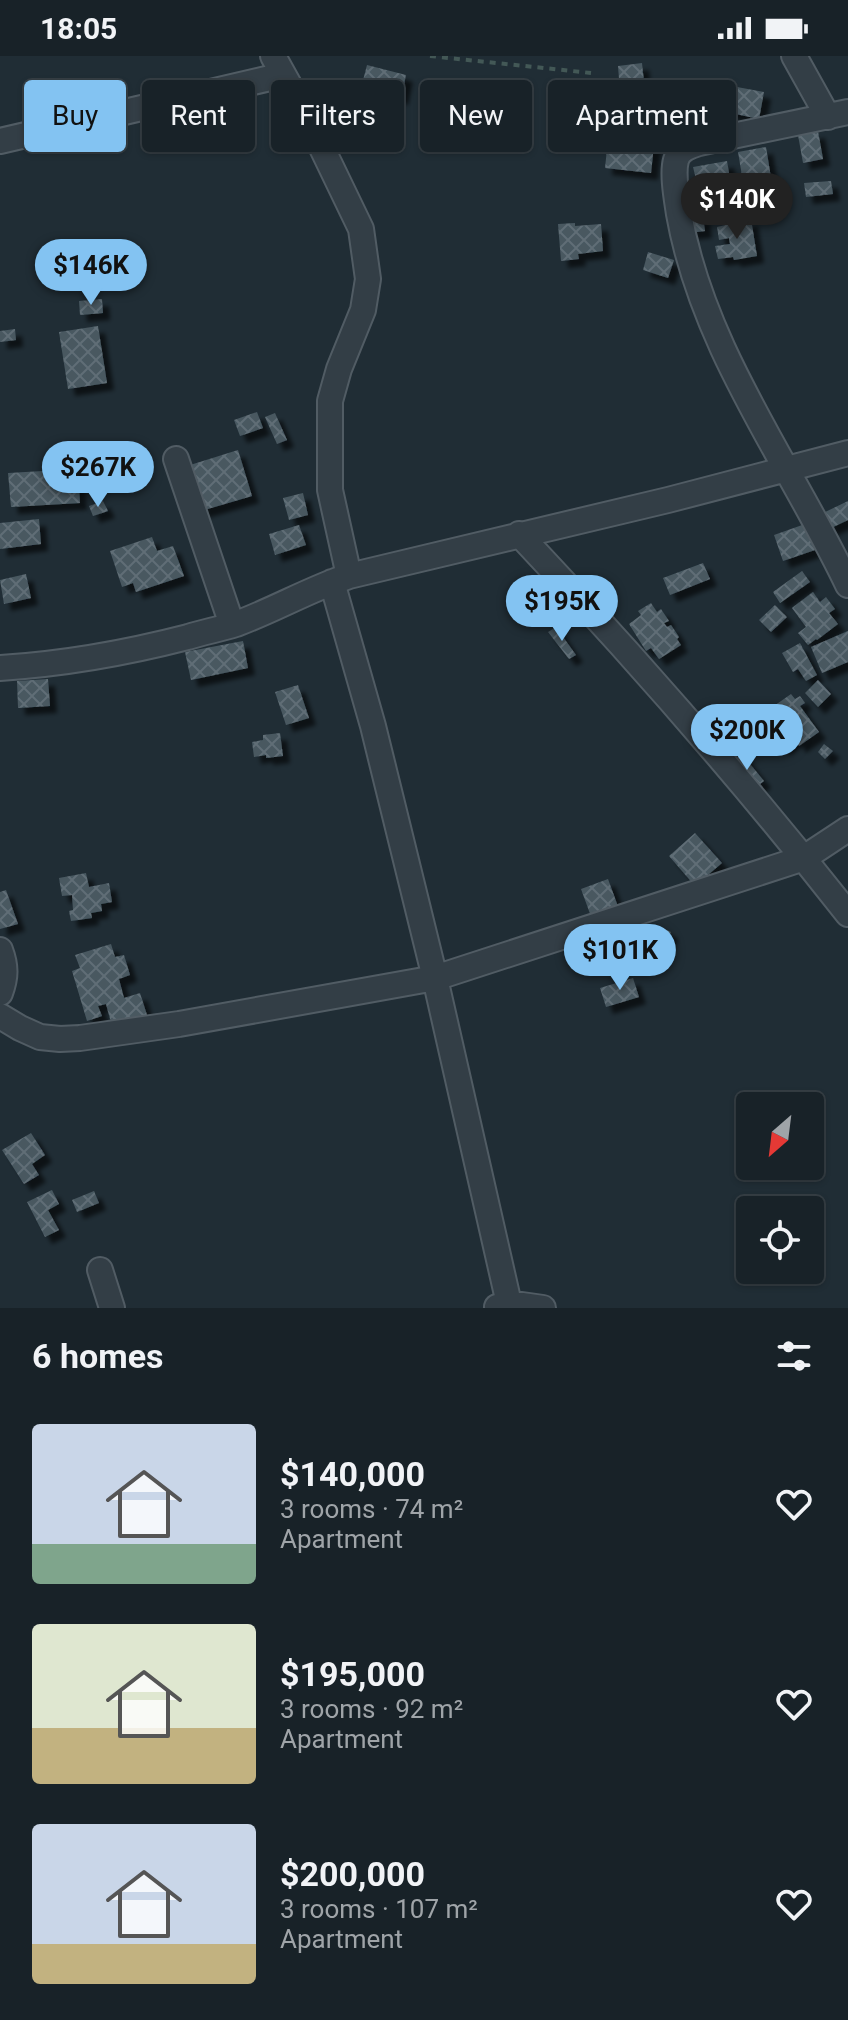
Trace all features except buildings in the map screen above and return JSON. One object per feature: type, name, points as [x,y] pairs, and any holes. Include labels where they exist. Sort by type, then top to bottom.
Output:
[{"type":"street","points":[[794,56],[838,115],[686,147],[676,159],[677,200],[684,241],[723,348],[848,585]]},
{"type":"street","points":[[0,141],[278,65],[361,229],[368,279],[363,310],[339,369],[330,401],[330,490],[341,579],[373,726],[435,978],[504,1306],[543,1308]]},
{"type":"street","points":[[0,668],[99,658],[157,645],[232,625],[341,579],[848,453]]},
{"type":"street","points":[[176,459],[232,625]]},
{"type":"street","points":[[519,534],[604,624],[704,738],[848,914]]},
{"type":"street","points":[[0,1016],[40,1037],[80,1038],[179,1024],[435,978],[804,858],[848,829]]},
{"type":"street","points":[[0,950],[6,966],[0,993]]},
{"type":"street","points":[[100,1270],[112,1308]]},
{"type":"path","points":[[430,56],[591,73]]}]
